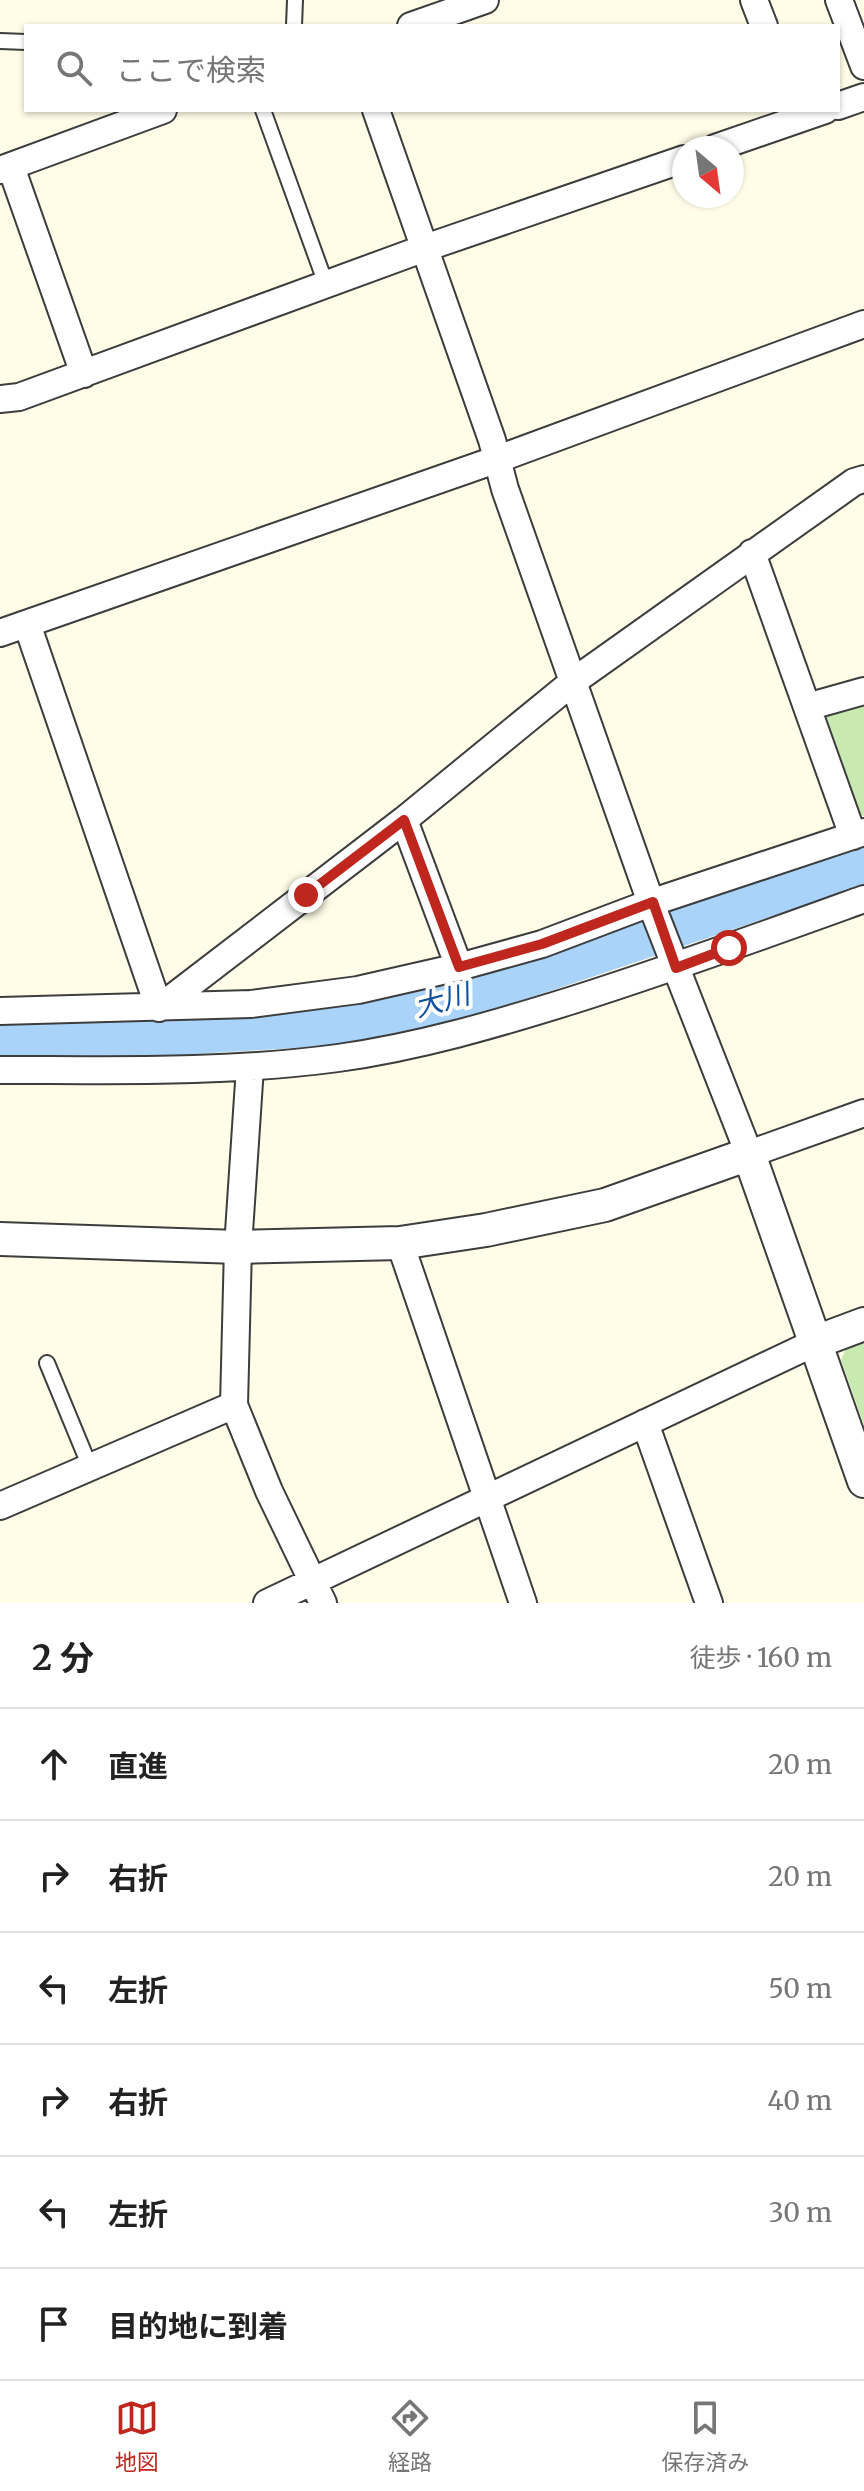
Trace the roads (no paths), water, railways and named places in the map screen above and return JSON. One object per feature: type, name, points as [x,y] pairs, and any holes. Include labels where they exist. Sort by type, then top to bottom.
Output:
[{"type":"street","points":[[417,24],[485,0]]},
{"type":"street","points":[[754,0],[763,24]]},
{"type":"street","points":[[839,0],[864,66]]},
{"type":"street","points":[[840,105],[864,97]]},
{"type":"street","points":[[84,374],[5,168],[158,112]]},
{"type":"street","points":[[377,112],[498,459],[505,489],[654,908],[749,1154],[864,1481]]},
{"type":"street","points":[[744,136],[797,115]]},
{"type":"street","points":[[0,399],[19,397],[327,287],[425,248],[672,163]]},
{"type":"street","points":[[0,633],[498,459],[864,324]]},
{"type":"street","points":[[159,1008],[404,820],[574,681],[752,553],[854,482],[864,479]]},
{"type":"street","points":[[0,1011],[251,1004],[358,990],[542,944],[654,908],[859,834],[807,707],[752,553]]},
{"type":"street","points":[[27,624],[159,1008]]},
{"type":"street","points":[[807,707],[864,691]]},
{"type":"street","points":[[404,820],[459,967]]},
{"type":"street","points":[[0,1070],[250,1067],[340,1058],[462,1034],[864,899]]},
{"type":"street","points":[[250,1067],[238,1247],[234,1405],[269,1491],[318,1593]]},
{"type":"street","points":[[0,1239],[238,1247],[400,1243],[486,1230],[605,1205],[864,1113]]},
{"type":"street","points":[[400,1243],[523,1603]]},
{"type":"street","points":[[267,1603],[318,1593],[485,1499],[816,1342],[864,1324]]},
{"type":"street","points":[[0,1506],[234,1405]]},
{"type":"street","points":[[645,1423],[709,1603]]},
{"type":"lane","points":[[294,24],[295,0]]},
{"type":"lane","points":[[0,41],[24,42]]},
{"type":"lane","points":[[264,112],[327,287]]},
{"type":"lane","points":[[47,1363],[90,1467]]},
{"type":"waterway","name":"大川","points":[[0,1037],[128,1035],[327,1023],[437,1005],[864,861]]}]
